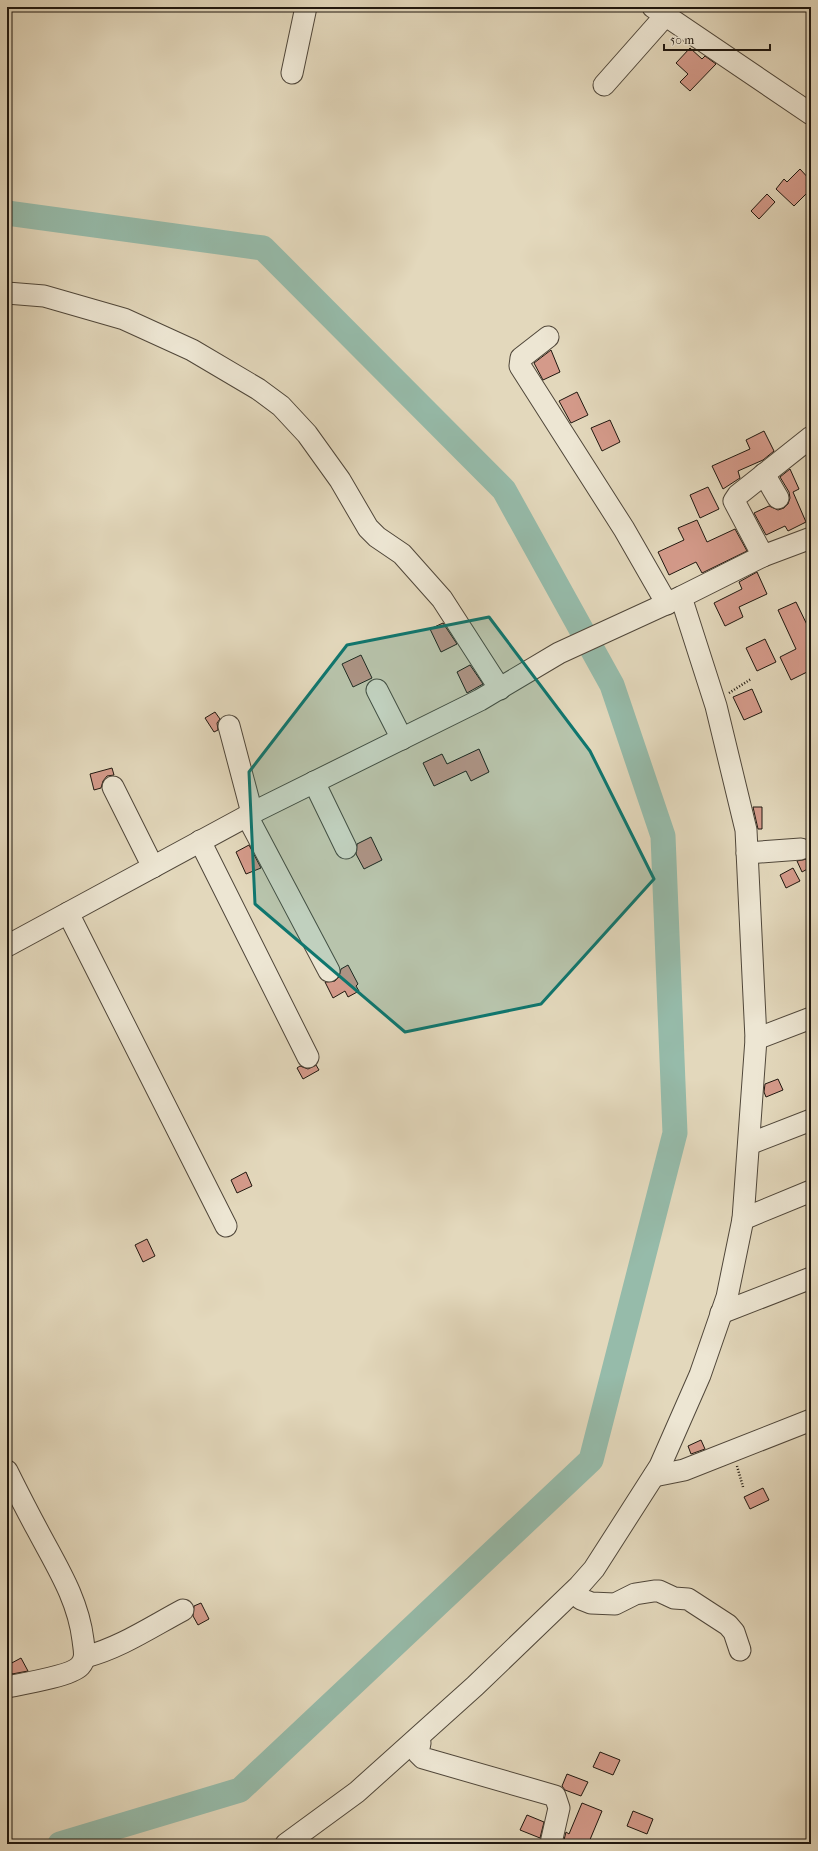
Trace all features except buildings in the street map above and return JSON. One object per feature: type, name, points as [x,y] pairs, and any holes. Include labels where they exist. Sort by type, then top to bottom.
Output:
[{"type":"street","points":[[292,73],[306,7]]},
{"type":"street","points":[[604,85],[659,11],[811,114]]},
{"type":"street","points":[[7,293],[44,296],[124,320],[192,350],[258,389],[281,406],[308,434],[340,480],[368,528],[377,537],[402,554],[442,599],[500,689]]},
{"type":"street","points":[[286,1844],[357,1792],[418,1738],[476,1686],[575,1591],[594,1569],[660,1466],[700,1375],[727,1297],[743,1219],[756,1039],[746,830],[714,697],[674,600],[624,529],[520,366],[521,358],[548,337]]},
{"type":"street","points":[[763,556],[734,501],[738,495],[811,437]]},
{"type":"street","points":[[764,474],[778,498]]},
{"type":"street","points":[[7,946],[249,815],[500,689],[560,653],[674,600],[763,556],[811,538]]},
{"type":"street","points":[[377,690],[402,739]]},
{"type":"street","points":[[229,726],[249,815],[329,971]]},
{"type":"street","points":[[314,782],[346,848]]},
{"type":"street","points":[[113,787],[153,867]]},
{"type":"street","points":[[200,841],[308,1057]]},
{"type":"street","points":[[747,853],[801,850]]},
{"type":"street","points":[[68,913],[226,1226]]},
{"type":"street","points":[[756,1039],[811,1018]]},
{"type":"street","points":[[749,1144],[811,1120]]},
{"type":"street","points":[[743,1219],[811,1191]]},
{"type":"street","points":[[721,1313],[811,1278]]},
{"type":"street","points":[[654,1476],[684,1470],[811,1420]]},
{"type":"street","points":[[7,1471],[62,1573],[72,1596],[82,1628],[85,1657],[79,1667],[71,1671],[57,1676],[7,1687]]},
{"type":"street","points":[[575,1591],[581,1600],[608,1605],[615,1604],[635,1594],[654,1592],[659,1592],[674,1598],[688,1599],[728,1625],[734,1632],[740,1650]]},
{"type":"street","points":[[85,1657],[100,1653],[125,1642],[183,1610]]},
{"type":"street","points":[[418,1738],[420,1743],[418,1753],[422,1758],[555,1796],[559,1808],[551,1843]]},
{"type":"path","points":[[714,697],[729,693],[751,679]]},
{"type":"highlighted area","points":[[489,617],[590,751],[654,879],[541,1004],[405,1032],[255,904],[249,772],[347,645]]},
{"type":"waterway","points":[[7,213],[263,248],[504,490],[612,685],[663,836],[675,1133],[591,1460],[240,1790],[60,1844]]}]
